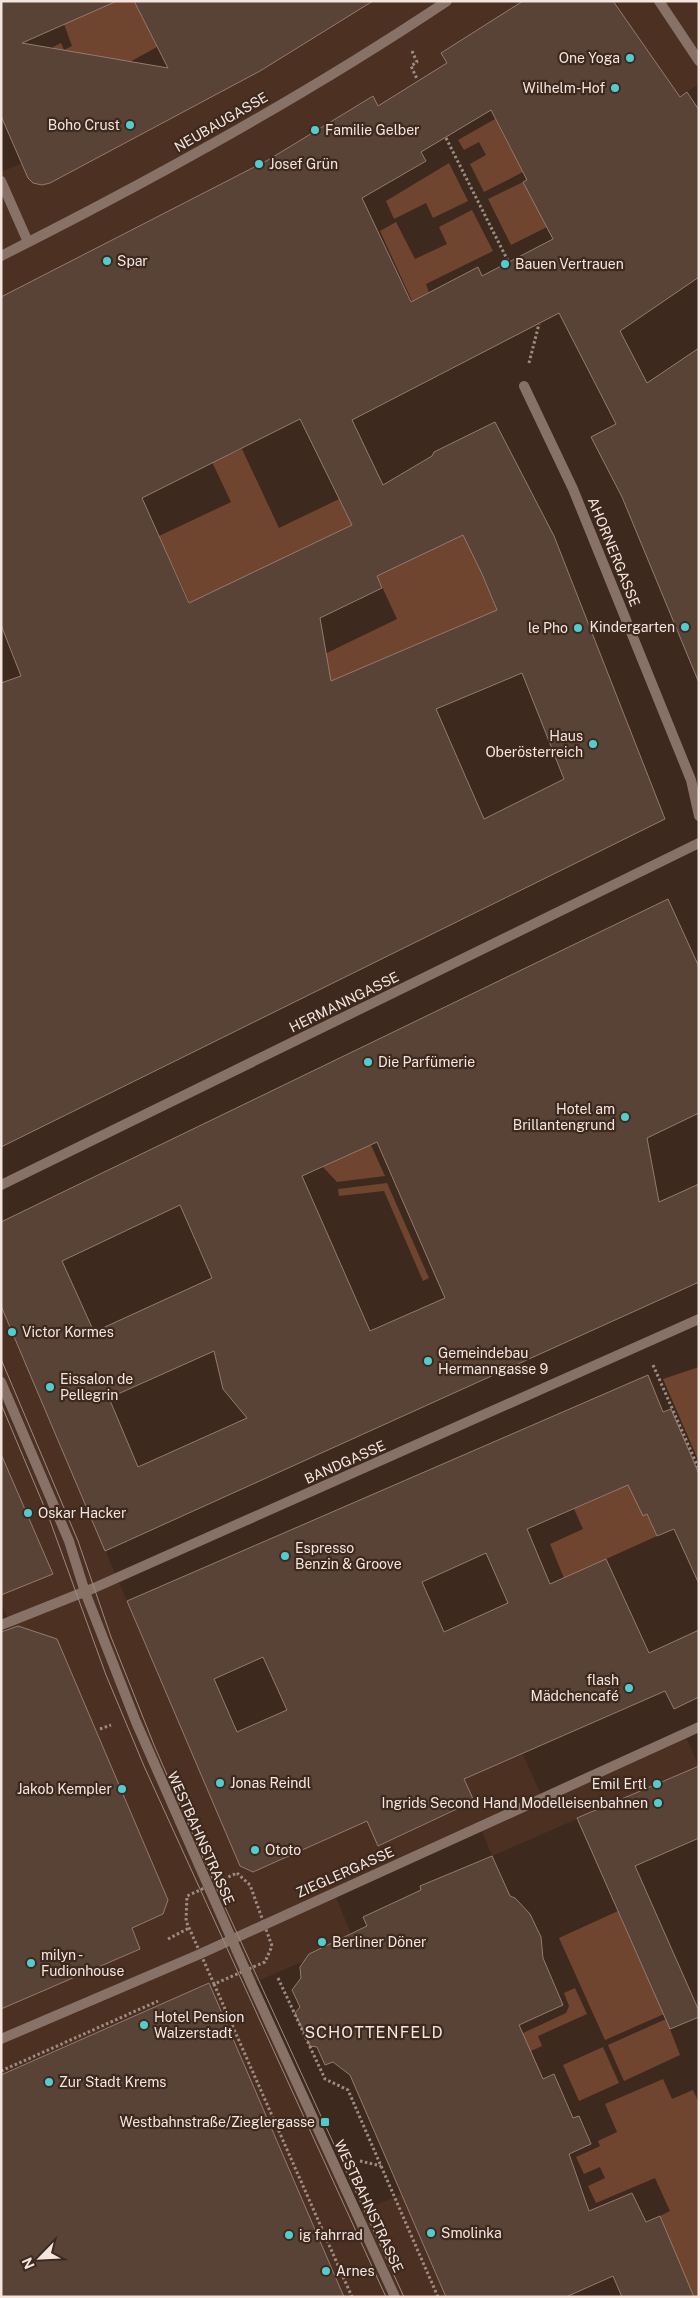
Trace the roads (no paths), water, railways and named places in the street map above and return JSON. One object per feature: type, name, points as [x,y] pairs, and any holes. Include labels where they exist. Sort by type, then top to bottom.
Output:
[{"type":"street","name":"NEUBAUGASSE","points":[[1,256],[220,140],[403,31],[447,1]]},
{"type":"street","points":[[659,1],[699,61]]},
{"type":"street","points":[[1,181],[28,242]]},
{"type":"street","name":"AHORNERGASSE","points":[[524,386],[574,490],[691,780],[699,816]]},
{"type":"street","name":"HERMANNGASSE","points":[[1,1185],[699,843]]},
{"type":"street","name":"BANDGASSE","points":[[1,1625],[85,1592],[699,1319]]},
{"type":"street","name":"WESTBAHNSTRASSE","points":[[1,1382],[69,1542],[85,1592],[136,1722],[231,1939],[395,2297]]},
{"type":"street","name":"ZIEGLERGASSE","points":[[1,2039],[231,1939],[699,1727]]},
{"type":"tram line","points":[[1,1359],[78,1541],[111,1637],[154,1745],[214,1883],[404,2297]]},
{"type":"tram line","points":[[1,1404],[49,1518],[106,1675],[144,1766],[386,2297]]},
{"type":"place","name":"One Yoga","points":[[630,58]]},
{"type":"place","name":"Wilhelm-Hof","points":[[615,88]]},
{"type":"place","name":"Boho Crust","points":[[130,125]]},
{"type":"place","name":"Familie Gelber","points":[[315,130]]},
{"type":"place","name":"Josef Grün","points":[[259,164]]},
{"type":"place","name":"Spar","points":[[107,261]]},
{"type":"place","name":"Bauen Vertrauen","points":[[505,264]]},
{"type":"place","name":"Kindergarten","points":[[685,627]]},
{"type":"place","name":"le Pho","points":[[578,628]]},
{"type":"place","name":"Haus Oberösterreich","points":[[593,744]]},
{"type":"place","name":"Die Parfümerie","points":[[368,1062]]},
{"type":"place","name":"Hotel am Brillantengrund","points":[[625,1117]]},
{"type":"place","name":"Victor Kormes","points":[[12,1332]]},
{"type":"place","name":"Gemeindebau Hermanngasse 9","points":[[428,1361]]},
{"type":"place","name":"Eissalon de Pellegrin","points":[[50,1387]]},
{"type":"place","name":"Oskar Hacker","points":[[28,1513]]},
{"type":"place","name":"Espresso Benzin & Groove","points":[[285,1556]]},
{"type":"place","name":"flash Mädchencafé","points":[[629,1688]]},
{"type":"place","name":"Jonas Reindl","points":[[220,1783]]},
{"type":"place","name":"Emil Ertl","points":[[657,1784]]},
{"type":"place","name":"Jakob Kempler","points":[[122,1789]]},
{"type":"place","name":"Ingrids Second Hand Modelleisenbahnen","points":[[658,1803]]},
{"type":"place","name":"Ototo","points":[[255,1850]]},
{"type":"place","name":"Berliner Döner","points":[[322,1942]]},
{"type":"place","name":"milyn - Fudionhouse","points":[[31,1963]]},
{"type":"place","name":"Hotel Pension Walzerstadt","points":[[144,2025]]},
{"type":"place","name":"Zur Stadt Krems","points":[[49,2082]]},
{"type":"place","name":"Westbahnstraße/Zieglergasse","points":[[325,2122]]},
{"type":"place","name":"Smolinka","points":[[431,2233]]},
{"type":"place","name":"ig fahrrad","points":[[289,2235]]},
{"type":"place","name":"Arnes","points":[[326,2271]]},
{"type":"district","name":"SCHOTTENFELD","points":[[374,2032]]}]
